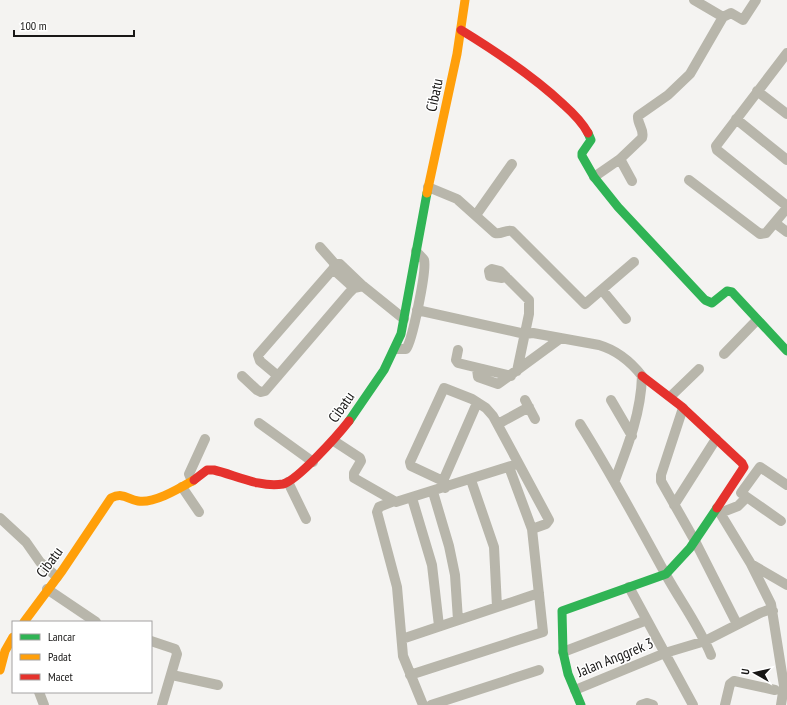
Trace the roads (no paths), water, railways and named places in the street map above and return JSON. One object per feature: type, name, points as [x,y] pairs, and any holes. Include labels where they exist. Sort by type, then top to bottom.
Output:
[{"type":"street","name":"Cibatu","points":[[25,621],[47,589],[57,578],[102,509],[111,498],[117,494],[124,495],[138,501],[147,501],[168,494],[210,469],[273,484],[288,482],[313,462],[334,441],[372,387],[396,349],[404,319],[428,187],[466,0]]},
{"type":"street","points":[[694,0],[723,17]]},
{"type":"street","points":[[594,177],[620,159],[643,136],[638,116],[668,95],[690,74],[723,17],[731,14],[741,20],[745,20],[756,0]]},
{"type":"street","points":[[461,30],[524,70],[560,101],[584,125],[592,140],[582,153],[582,156],[594,177],[660,255],[705,300],[712,303],[727,291],[732,292],[787,351]]},
{"type":"street","points":[[689,180],[760,234],[766,233],[775,223],[787,207],[717,150],[717,143],[757,91],[783,67],[787,52]]},
{"type":"street","points":[[757,91],[787,114]]},
{"type":"street","points":[[736,119],[787,160]]},
{"type":"street","points":[[620,159],[632,181]]},
{"type":"street","points":[[476,215],[512,164]]},
{"type":"street","points":[[428,187],[457,199],[495,233],[500,234],[507,231],[512,232],[567,285],[582,303],[587,303],[634,262]]},
{"type":"street","points":[[775,223],[787,232]]},
{"type":"street","points":[[320,247],[334,266]]},
{"type":"street","points":[[396,349],[406,349],[410,343],[418,307],[424,265],[422,257],[416,251]]},
{"type":"street","points":[[278,376],[260,361],[258,355],[334,266],[340,264],[358,287],[404,319]]},
{"type":"street","points":[[506,277],[525,294],[530,305],[528,331],[514,374]]},
{"type":"street","points":[[242,376],[257,390],[261,392],[265,391],[358,287]]},
{"type":"street","points":[[602,290],[626,320]]},
{"type":"street","points":[[418,307],[608,348],[622,357],[642,376],[671,396],[742,463],[744,467],[719,510],[666,574],[562,611],[563,652],[568,674],[581,705]]},
{"type":"street","points":[[724,354],[757,320]]},
{"type":"street","points":[[458,350],[456,362],[477,369],[514,374],[561,338]]},
{"type":"street","points":[[671,396],[699,369]]},
{"type":"street","points":[[615,480],[632,436],[640,405],[642,376]]},
{"type":"street","points":[[410,675],[543,632],[532,529],[514,466],[498,424],[486,408],[447,388],[443,389],[410,462],[411,466],[444,484]]},
{"type":"street","points":[[612,400],[632,436]]},
{"type":"street","points":[[444,484],[477,403]]},
{"type":"street","points":[[498,424],[527,403],[535,419]]},
{"type":"street","points":[[683,408],[660,475],[661,481],[737,624]]},
{"type":"street","points":[[259,423],[313,462]]},
{"type":"street","points":[[580,424],[615,480],[666,574],[705,641],[711,655]]},
{"type":"street","points":[[192,481],[189,474],[205,439]]},
{"type":"street","points":[[674,505],[716,439]]},
{"type":"street","points":[[334,441],[360,458],[361,461],[354,473],[354,478],[394,501],[399,502],[433,492],[444,484],[471,480],[514,466]]},
{"type":"street","points":[[514,466],[549,520],[546,524],[532,529]]},
{"type":"street","points":[[781,521],[740,493],[760,468],[787,485]]},
{"type":"street","points":[[471,480],[494,548],[497,607]]},
{"type":"street","points":[[288,482],[306,519]]},
{"type":"street","points":[[182,486],[199,512]]},
{"type":"street","points":[[433,492],[455,575],[458,620]]},
{"type":"street","points":[[412,498],[432,565],[439,626]]},
{"type":"street","points":[[719,510],[738,506],[746,498]]},
{"type":"street","points":[[394,501],[379,507],[377,512],[397,588],[403,656],[423,705]]},
{"type":"street","points":[[719,510],[765,589],[772,611],[782,692],[781,705]]},
{"type":"street","points":[[0,518],[26,542],[40,562],[57,578]]},
{"type":"street","points":[[751,564],[787,585]]},
{"type":"street","points":[[629,587],[693,705]]},
{"type":"street","points":[[47,589],[92,621]]},
{"type":"street","points":[[402,639],[539,593]]},
{"type":"street","name":"Jalan Anggrek 3","points":[[575,690],[665,653],[705,641],[760,613],[768,610],[772,611]]},
{"type":"street","points":[[563,652],[647,620]]},
{"type":"street","points":[[0,670],[6,651],[12,641]]},
{"type":"street","points":[[152,641],[175,649],[177,654],[162,705]]},
{"type":"street","points":[[431,705],[539,670]]},
{"type":"street","points":[[172,675],[218,685]]},
{"type":"street","points":[[725,705],[730,684],[734,681],[782,692]]},
{"type":"street","points":[[39,693],[44,705]]},
{"type":"street","points":[[641,705],[647,703],[653,705]]}]
